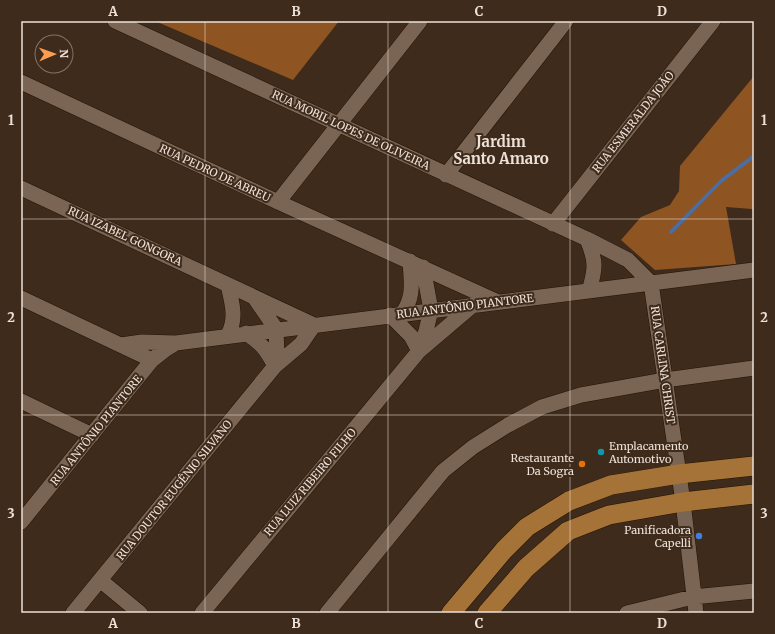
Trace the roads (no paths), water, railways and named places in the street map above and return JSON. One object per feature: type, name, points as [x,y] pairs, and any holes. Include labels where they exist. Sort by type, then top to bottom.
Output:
[{"type":"main road","points":[[451,613],[504,550],[527,528],[569,501],[611,485],[679,474],[754,466]]},
{"type":"main road","points":[[487,613],[526,568],[568,531],[609,515],[683,502],[754,494]]},
{"type":"street","name":"RUA MOBIL LOPES DE OLIVEIRA","points":[[115,21],[587,239],[628,260],[651,283]]},
{"type":"street","points":[[278,202],[420,21]]},
{"type":"street","points":[[446,175],[566,21]]},
{"type":"street","name":"RUA ESMERALDA JOÃO","points":[[553,224],[713,21]]},
{"type":"street","name":"RUA PEDRO DE ABREU","points":[[21,82],[278,202],[498,302]]},
{"type":"street","name":"RUA IZABEL GONGORA","points":[[21,188],[314,324]]},
{"type":"street","points":[[587,239],[594,256],[594,273],[589,291]]},
{"type":"street","points":[[416,264],[431,310]]},
{"type":"street","points":[[416,264],[409,304],[396,314],[419,351]]},
{"type":"street","name":"RUA ANTÔNIO PIANTORE","points":[[121,345],[142,342],[176,343],[314,324],[754,270]]},
{"type":"street","name":"RUA CARLINA CHRIST","points":[[651,283],[683,502],[696,613]]},
{"type":"street","points":[[228,285],[233,312],[233,326],[228,335]]},
{"type":"street","points":[[254,296],[276,329],[277,356],[275,366]]},
{"type":"street","points":[[21,298],[152,360]]},
{"type":"street","name":"RUA LUIZ RIBEIRO FILHO","points":[[202,613],[419,351],[474,305]]},
{"type":"street","name":"RUA LUIZ RIBEIRO FILHO","points":[[419,351],[431,310]]},
{"type":"street","name":"RUA DOUTOR EUGÊNIO SILVANO","points":[[73,613],[275,366],[301,344],[314,324]]},
{"type":"street","points":[[246,333],[267,350],[275,366]]},
{"type":"street","name":"RUA ANTÔNIO PIANTORE","points":[[23,516],[92,435],[152,360],[166,348],[176,343]]},
{"type":"street","points":[[327,613],[443,471],[473,447],[508,424],[542,407],[581,394],[665,380],[754,368]]},
{"type":"street","points":[[21,402],[92,435]]},
{"type":"street","points":[[100,580],[140,613]]},
{"type":"street","points":[[627,613],[693,597],[754,591]]},
{"type":"waterway","points":[[671,232],[721,181],[754,156]]},
{"type":"place","name":"Emplacamento Automotivo","points":[[601,452]]},
{"type":"place","name":"Restaurante Da Sogra","points":[[582,464]]},
{"type":"place","name":"Panificadora Capelli","points":[[699,536]]},
{"type":"district","name":"Jardim Santo Amaro","points":[[501,150]]}]
